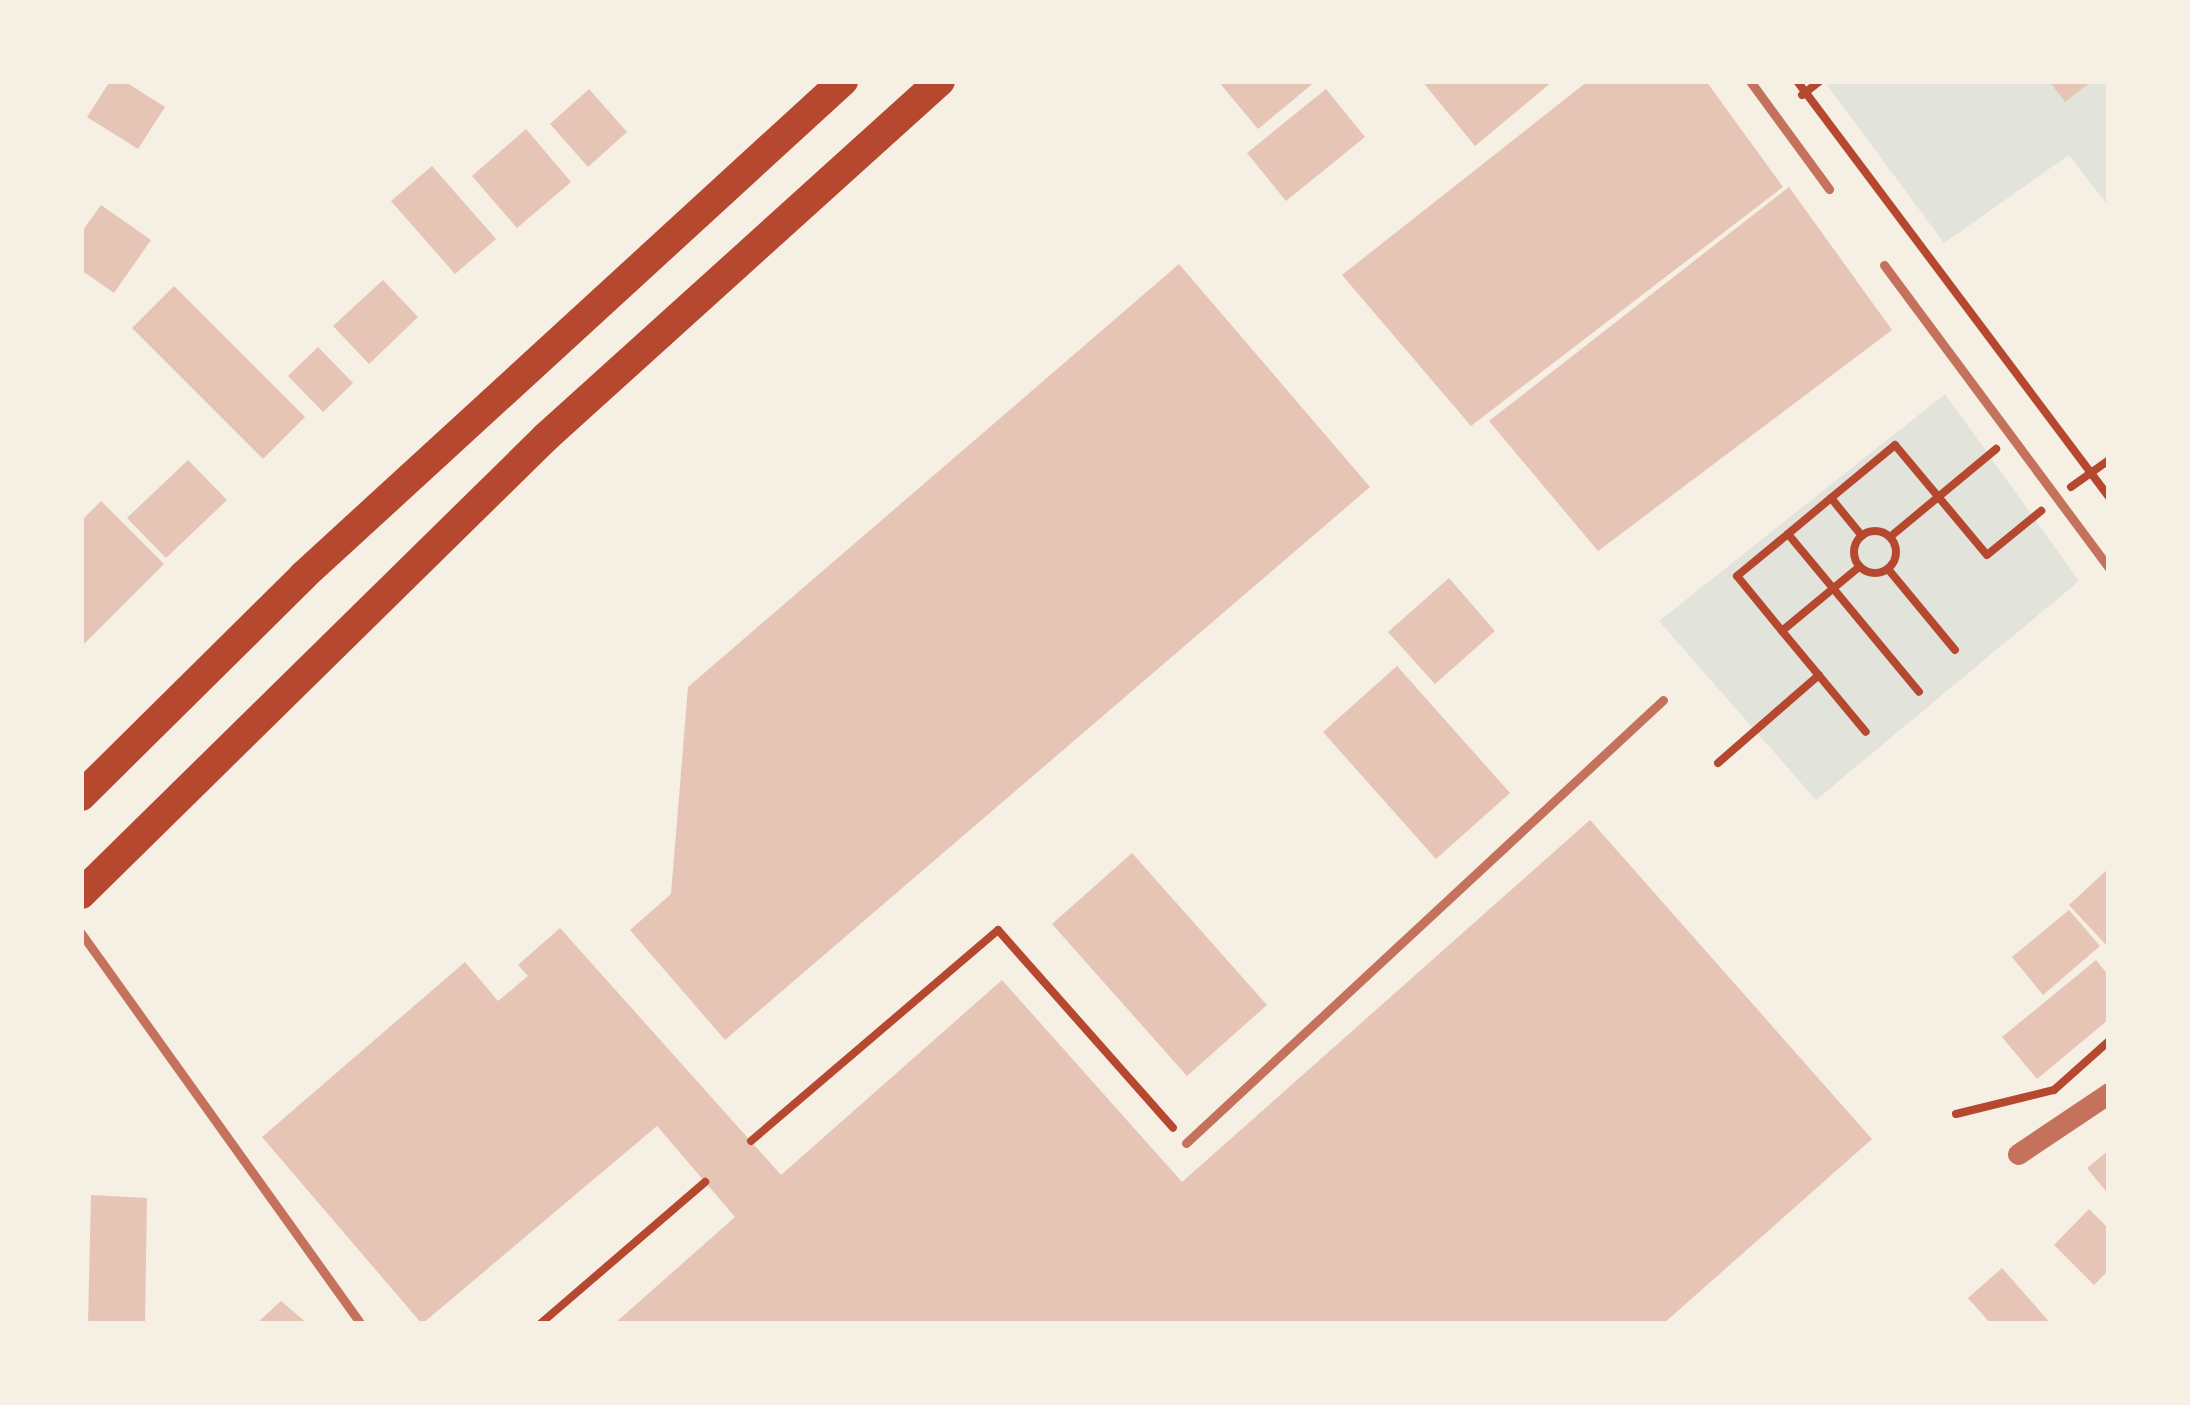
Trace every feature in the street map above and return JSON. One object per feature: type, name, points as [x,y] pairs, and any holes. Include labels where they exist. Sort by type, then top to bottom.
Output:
[{"type":"main road","points":[[81,796],[304,576],[843,81]]},
{"type":"main road","points":[[81,894],[546,437],[940,81]]},
{"type":"street","points":[[2018,1154],[2109,1093]]},
{"type":"lane","points":[[1750,81],[1829,189]]},
{"type":"lane","points":[[1885,266],[2109,568]]},
{"type":"lane","points":[[2097,552],[2109,543]]},
{"type":"lane","points":[[1186,1143],[1663,700]]},
{"type":"lane","points":[[81,933],[361,1324]]},
{"type":"path","points":[[1797,81],[2109,497]]},
{"type":"path","points":[[1831,498],[1862,536],[1890,537],[2044,410]]},
{"type":"path","points":[[1866,732],[1737,576],[1895,445],[1987,555],[2109,460]]},
{"type":"path","points":[[1788,534],[1918,692]]},
{"type":"path","points":[[1859,567],[1854,556],[1862,536]]},
{"type":"path","points":[[1888,569],[1896,549],[1890,537]]},
{"type":"path","points":[[1783,631],[1859,567],[1888,569],[1955,650]]},
{"type":"path","points":[[1718,764],[1820,675]]},
{"type":"path","points":[[752,1142],[998,930],[1186,1143]]},
{"type":"path","points":[[1957,1114],[2054,1090],[2109,1041]]},
{"type":"path","points":[[540,1324],[705,1182]]},
{"type":"shaded area","points":[[1824,81],[2109,81],[2109,207],[2069,155],[1944,243]]},
{"type":"shaded area","points":[[1945,394],[2079,581],[1816,800],[1659,621]]},
{"type":"building","points":[[110,81],[124,81],[165,107],[138,149],[87,117]]},
{"type":"building","points":[[1218,81],[1316,81],[1258,129]]},
{"type":"building","points":[[1422,81],[1553,81],[1475,146]]},
{"type":"building","points":[[1588,81],[1706,81],[1783,187],[1471,426],[1342,275]]},
{"type":"building","points":[[2049,81],[2092,81],[2065,102]]},
{"type":"building","points":[[589,89],[627,132],[588,167],[550,124]]},
{"type":"building","points":[[1326,89],[1365,137],[1286,201],[1247,153]]},
{"type":"building","points":[[526,129],[571,182],[517,228],[472,176]]},
{"type":"building","points":[[432,166],[496,239],[455,274],[391,201]]},
{"type":"building","points":[[1789,187],[1892,330],[1598,551],[1489,421]]},
{"type":"building","points":[[101,205],[151,240],[114,293],[81,270],[81,233]]},
{"type":"building","points":[[1179,264],[1370,487],[725,1040],[630,930],[671,894],[688,687]]},
{"type":"building","points":[[383,280],[418,317],[369,364],[333,326]]},
{"type":"building","points":[[174,286],[305,417],[263,459],[132,328]]},
{"type":"building","points":[[318,347],[353,383],[323,412],[288,376]]},
{"type":"building","points":[[188,460],[227,500],[166,558],[127,518]]},
{"type":"building","points":[[101,501],[164,564],[84,644],[81,521]]},
{"type":"building","points":[[1449,578],[1495,631],[1435,684],[1388,632]]},
{"type":"building","points":[[1397,666],[1510,793],[1436,859],[1323,732]]},
{"type":"building","points":[[1590,820],[1872,1139],[1663,1324],[614,1324],[735,1217],[657,1126],[422,1324],[262,1137],[465,962],[498,1001],[528,976],[518,965],[560,928],[781,1175],[1002,980],[1182,1182]]},
{"type":"building","points":[[1132,853],[1267,1005],[1187,1076],[1052,924]]},
{"type":"building","points":[[2109,868],[2109,948],[2069,905]]},
{"type":"building","points":[[2069,910],[2100,946],[2043,995],[2012,957]]},
{"type":"building","points":[[2096,960],[2109,976],[2109,1019],[2037,1079],[2002,1037]]},
{"type":"building","points":[[2109,1150],[2109,1195],[2087,1168]]},
{"type":"building","points":[[91,1195],[147,1198],[145,1324],[88,1324]]},
{"type":"building","points":[[2089,1209],[2109,1229],[2109,1270],[2094,1285],[2054,1245]]},
{"type":"building","points":[[2002,1268],[2051,1324],[1991,1324],[1968,1298]]},
{"type":"building","points":[[281,1301],[308,1324],[256,1324]]}]
